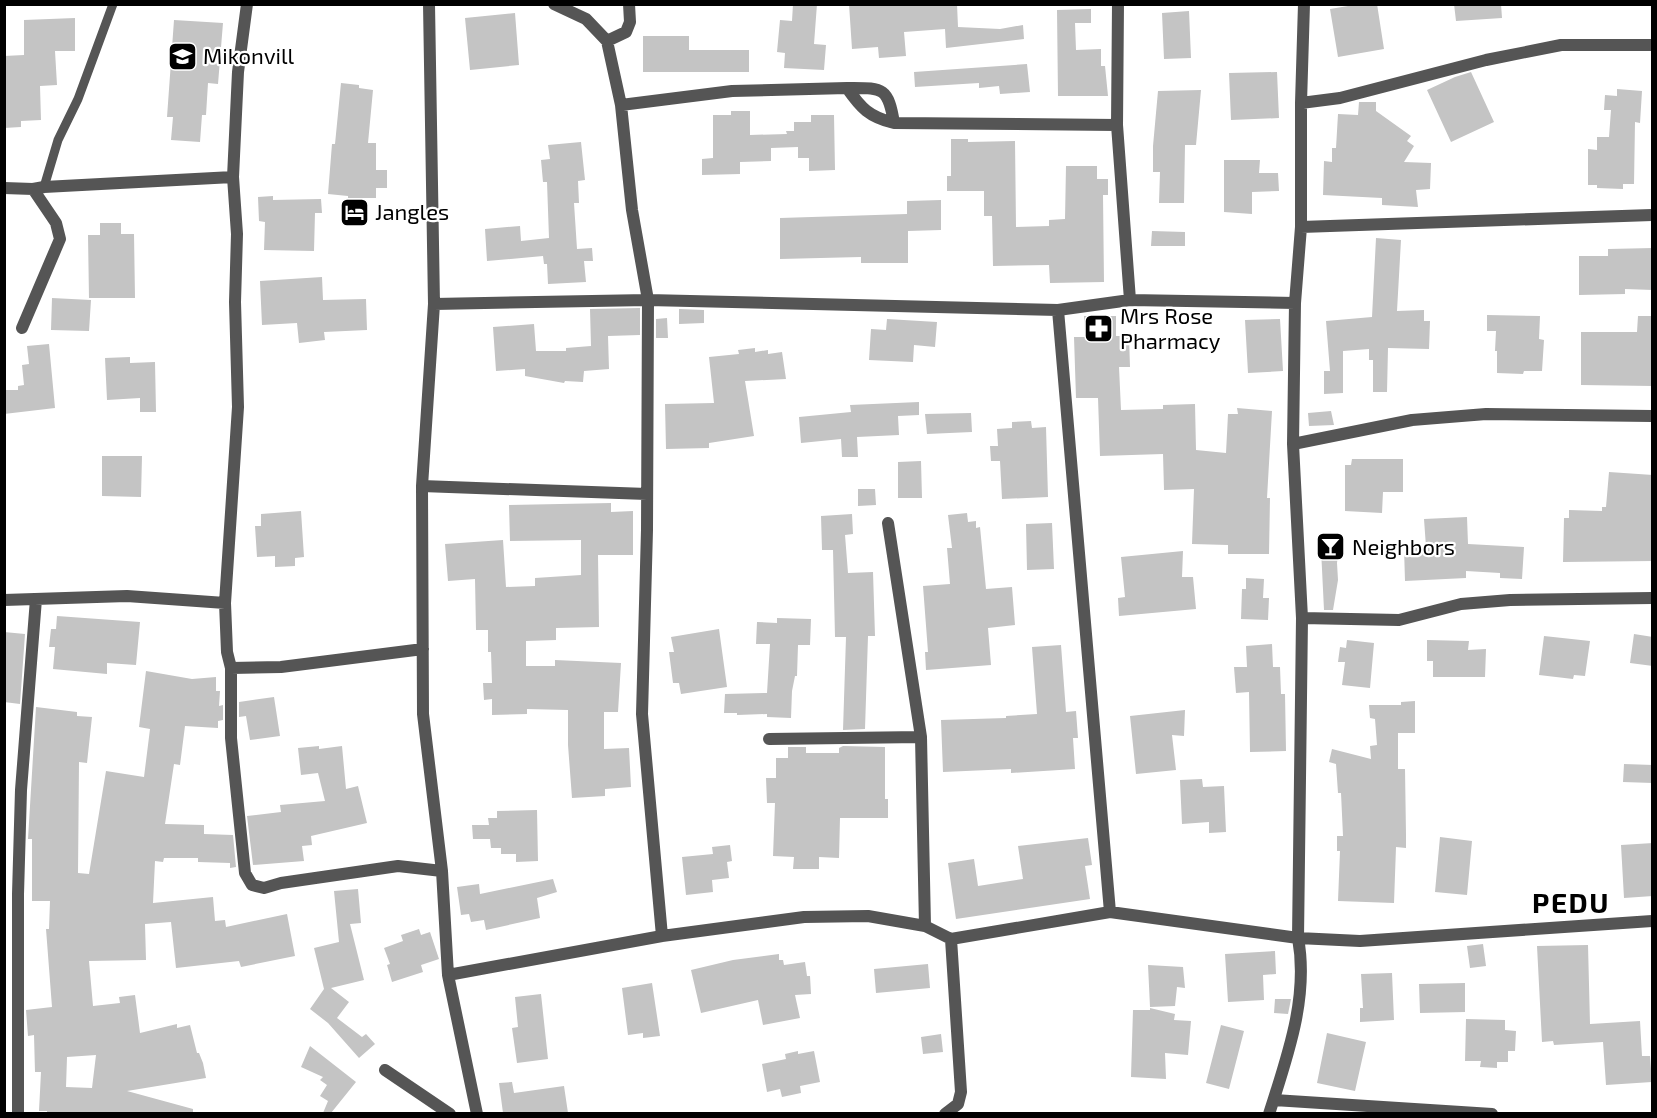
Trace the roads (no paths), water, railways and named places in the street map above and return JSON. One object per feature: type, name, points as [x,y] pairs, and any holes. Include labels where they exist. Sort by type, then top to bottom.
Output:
[{"type":"street","points":[[247,4],[238,72],[233,177],[237,234],[235,302],[238,407],[225,603],[227,652],[231,668],[231,738],[245,873],[252,885],[264,888],[281,883],[398,866],[442,871]]},
{"type":"street","points":[[429,4],[434,304],[422,486],[423,714],[442,871],[448,975],[477,1113]]},
{"type":"street","points":[[554,4],[586,19],[607,41],[621,105],[632,210],[648,300],[647,530],[642,714],[662,936]]},
{"type":"street","points":[[607,41],[626,32],[630,22],[629,4]]},
{"type":"street","points":[[1118,4],[1117,125],[1130,300]]},
{"type":"street","points":[[1269,1113],[1297,1020],[1301,995],[1302,957],[1298,938],[1302,618],[1293,444],[1294,303],[1301,227],[1304,4]]},
{"type":"street","points":[[1301,103],[1340,98],[1486,60],[1561,45],[1653,45]]},
{"type":"street","points":[[847,88],[861,108],[878,119],[894,123],[1117,125]]},
{"type":"street","points":[[621,105],[732,91],[872,88],[885,93],[891,101],[894,123]]},
{"type":"street","points":[[4,189],[233,177]]},
{"type":"street","points":[[22,328],[60,239],[56,223],[38,188]]},
{"type":"street","points":[[1301,227],[1653,215]]},
{"type":"street","points":[[434,304],[648,300],[1058,310],[1130,300],[1294,303]]},
{"type":"street","points":[[1058,310],[1110,912]]},
{"type":"street","points":[[1293,444],[1422,419],[1486,414],[1653,417]]},
{"type":"street","points":[[422,486],[647,494]]},
{"type":"street","points":[[888,523],[921,737],[925,926]]},
{"type":"street","points":[[4,600],[128,596],[225,603]]},
{"type":"street","points":[[1302,618],[1399,620],[1461,604],[1480,602],[1653,598]]},
{"type":"street","points":[[18,1113],[18,916],[21,790],[36,599]]},
{"type":"street","points":[[231,668],[281,667],[423,649]]},
{"type":"street","points":[[769,739],[921,737]]},
{"type":"street","points":[[448,975],[662,936],[804,917],[868,916],[925,926],[951,939],[1110,912],[1298,938],[1360,941],[1653,921]]},
{"type":"street","points":[[945,1113],[958,1104],[961,1092],[951,939]]},
{"type":"street","points":[[385,1070],[450,1113]]},
{"type":"street","points":[[1274,1100],[1492,1113]]},
{"type":"lane","points":[[38,188],[78,99],[113,4]]},
{"type":"place","name":"Mikonvill","points":[[182,56]]},
{"type":"place","name":"Jangles","points":[[354,212]]},
{"type":"place","name":"Mrs Rose Pharmacy","points":[[1099,329]]},
{"type":"place","name":"Neighbors","points":[[1331,547]]},
{"type":"district","name":"PEDU","points":[[1571,903]]}]
